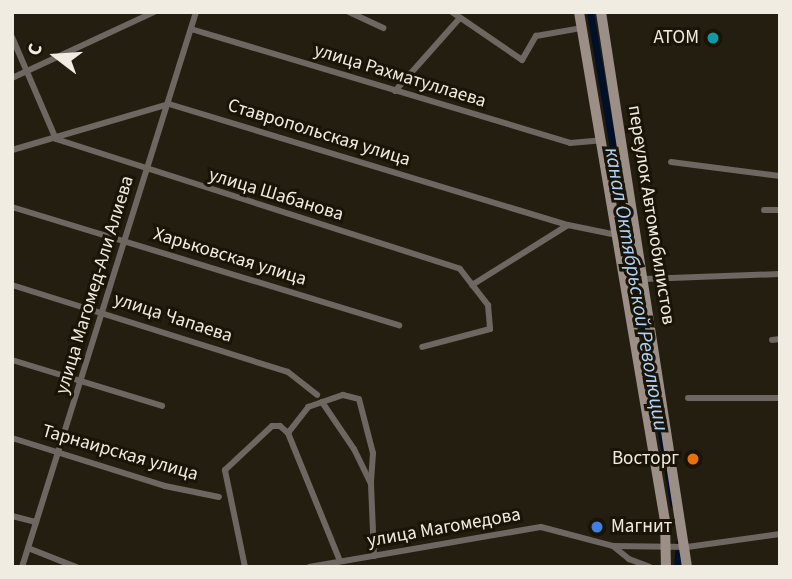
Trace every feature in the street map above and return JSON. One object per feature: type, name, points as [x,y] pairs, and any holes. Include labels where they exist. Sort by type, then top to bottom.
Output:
[{"type":"main road","points":[[579,12],[669,546],[666,567]]},
{"type":"main road","name":"переулок Автомобилистов","points":[[601,12],[687,547],[687,567]]},
{"type":"street","points":[[12,78],[27,74],[154,12]]},
{"type":"street","name":"улица Магомед-Али Алиева","points":[[22,567],[196,12]]},
{"type":"street","points":[[349,12],[384,29]]},
{"type":"street","points":[[452,12],[522,60],[536,36],[582,28]]},
{"type":"street","points":[[395,91],[459,19]]},
{"type":"street","name":"улица Рахматуллаева","points":[[191,29],[570,143],[602,140]]},
{"type":"street","points":[[12,37],[56,139]]},
{"type":"street","points":[[12,150],[169,104]]},
{"type":"street","name":"Ставропольская улица","points":[[169,104],[568,225],[617,235]]},
{"type":"street","name":"улица Шабанова","points":[[56,139],[460,270],[488,306],[490,329],[422,347]]},
{"type":"street","points":[[671,162],[780,176]]},
{"type":"street","name":"Харьковская улица","points":[[12,207],[399,325]]},
{"type":"street","points":[[764,209],[780,210]]},
{"type":"street","points":[[472,285],[568,225]]},
{"type":"street","points":[[644,279],[780,274]]},
{"type":"street","name":"улица Чапаева","points":[[12,285],[288,372],[317,395]]},
{"type":"street","points":[[12,360],[162,406]]},
{"type":"street","points":[[288,433],[297,416],[322,402],[343,395],[359,399],[373,453],[371,484],[374,556]]},
{"type":"street","points":[[688,398],[780,398]]},
{"type":"street","points":[[322,402],[371,484]]},
{"type":"street","points":[[245,567],[225,470],[272,426],[280,426],[288,433],[340,561]]},
{"type":"street","name":"Тарнаирская улица","points":[[12,438],[164,486],[219,497]]},
{"type":"street","points":[[12,516],[36,522]]},
{"type":"street","name":"улица Магомедова","points":[[309,567],[541,527],[613,546],[687,547]]},
{"type":"street","points":[[687,547],[780,534]]},
{"type":"street","points":[[613,546],[629,559],[650,567]]},
{"type":"street","points":[[28,548],[76,567]]},
{"type":"waterway","name":"канал Октябрьской Революции","points":[[590,12],[673,504]]},
{"type":"waterway","name":"канал Октябрьской Революции","points":[[677,567],[679,543]]},
{"type":"place","name":"АТОМ","points":[[713,38]]},
{"type":"place","name":"Восторг","points":[[693,459]]},
{"type":"place","name":"Магнит","points":[[597,527]]}]
